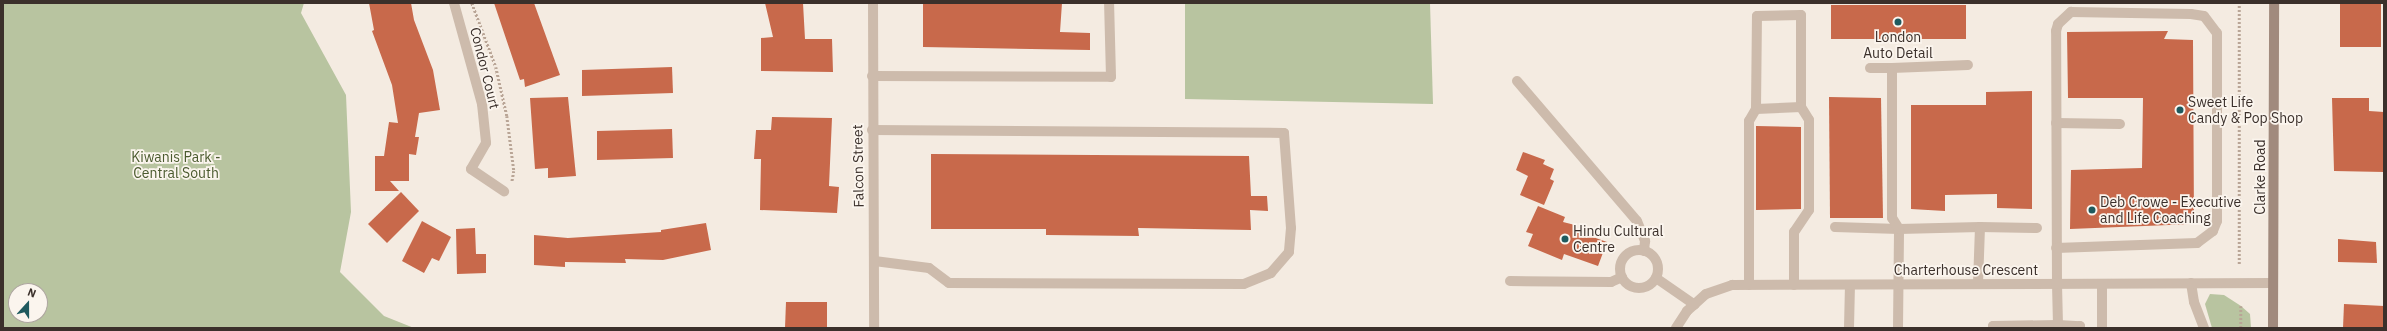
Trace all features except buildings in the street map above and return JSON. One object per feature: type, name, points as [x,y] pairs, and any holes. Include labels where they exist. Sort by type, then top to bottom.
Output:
[{"type":"main road","name":"Clarke Road","points":[[2273,328],[2274,3]]},
{"type":"street","name":"Condor Court","points":[[454,3],[483,112],[486,144],[471,169],[507,189]]},
{"type":"street","name":"Falcon Street","points":[[873,3],[872,130],[874,328]]},
{"type":"street","points":[[872,76],[1111,77],[1109,3]]},
{"type":"street","points":[[2056,248],[2197,243],[2213,231],[2217,221],[2217,33],[2204,16],[2191,14],[2071,12],[2064,17],[2056,31],[2056,123],[2056,248],[2056,284],[2058,325]]},
{"type":"street","points":[[1749,285],[1749,121],[1756,109],[1757,16],[1801,15],[1801,107],[1808,120],[1809,210],[1794,232],[1794,285]]},
{"type":"street","points":[[1870,68],[1968,65]]},
{"type":"street","points":[[1892,68],[1892,218],[1899,229],[1898,328]]},
{"type":"street","points":[[1517,81],[1637,221],[1645,241],[1644,251]]},
{"type":"street","points":[[1756,109],[1801,107]]},
{"type":"street","points":[[2056,123],[2120,124]]},
{"type":"street","points":[[872,130],[1284,133],[1291,228],[1289,252],[1276,268],[1271,273],[1244,284],[949,283],[929,268],[874,261]]},
{"type":"street","points":[[1835,227],[1899,229],[1980,227],[2037,228]]},
{"type":"street","points":[[1978,284],[1980,227]]},
{"type":"street","points":[[1637,250],[1644,251],[1655,257],[1658,263],[1656,278],[1648,286],[1636,288],[1625,282],[1622,277],[1621,265],[1626,255],[1637,250]]},
{"type":"street","points":[[1510,281],[1611,282],[1622,277]]},
{"type":"street","points":[[1656,278],[1694,305]]},
{"type":"street","points":[[2192,283],[2194,302],[2204,328]]},
{"type":"street","name":"Charterhouse Crescent","points":[[1676,328],[1694,305],[1706,294],[1732,285],[2273,283]]},
{"type":"street","points":[[2102,284],[2102,328]]},
{"type":"street","points":[[1849,328],[1850,285]]},
{"type":"street","points":[[1993,328],[1993,326],[2058,325],[2080,326],[2080,328]]},
{"type":"path","points":[[472,3],[496,67],[508,116],[514,171],[507,189]]},
{"type":"path","points":[[2239,3],[2239,264]]},
{"type":"path","points":[[2241,306],[2241,328]]},
{"type":"green space","name":"Kiwanis Park - Central South","points":[[3,3],[304,3],[301,13],[346,95],[351,212],[340,272],[384,316],[414,328],[3,328]]},
{"type":"green space","points":[[1185,3],[1430,3],[1433,104],[1185,99]]},
{"type":"green space","points":[[2210,294],[2224,295],[2241,306],[2250,314],[2251,328],[2212,328],[2205,304]]},
{"type":"place","name":"London Auto Detail","points":[[1898,22]]},
{"type":"place","name":"Sweet Life Candy & Pop Shop","points":[[2180,110]]},
{"type":"place","name":"Deb Crowe - Executive and Life Coaching","points":[[2092,210]]},
{"type":"place","name":"Hindu Cultural Centre","points":[[1565,239]]}]
